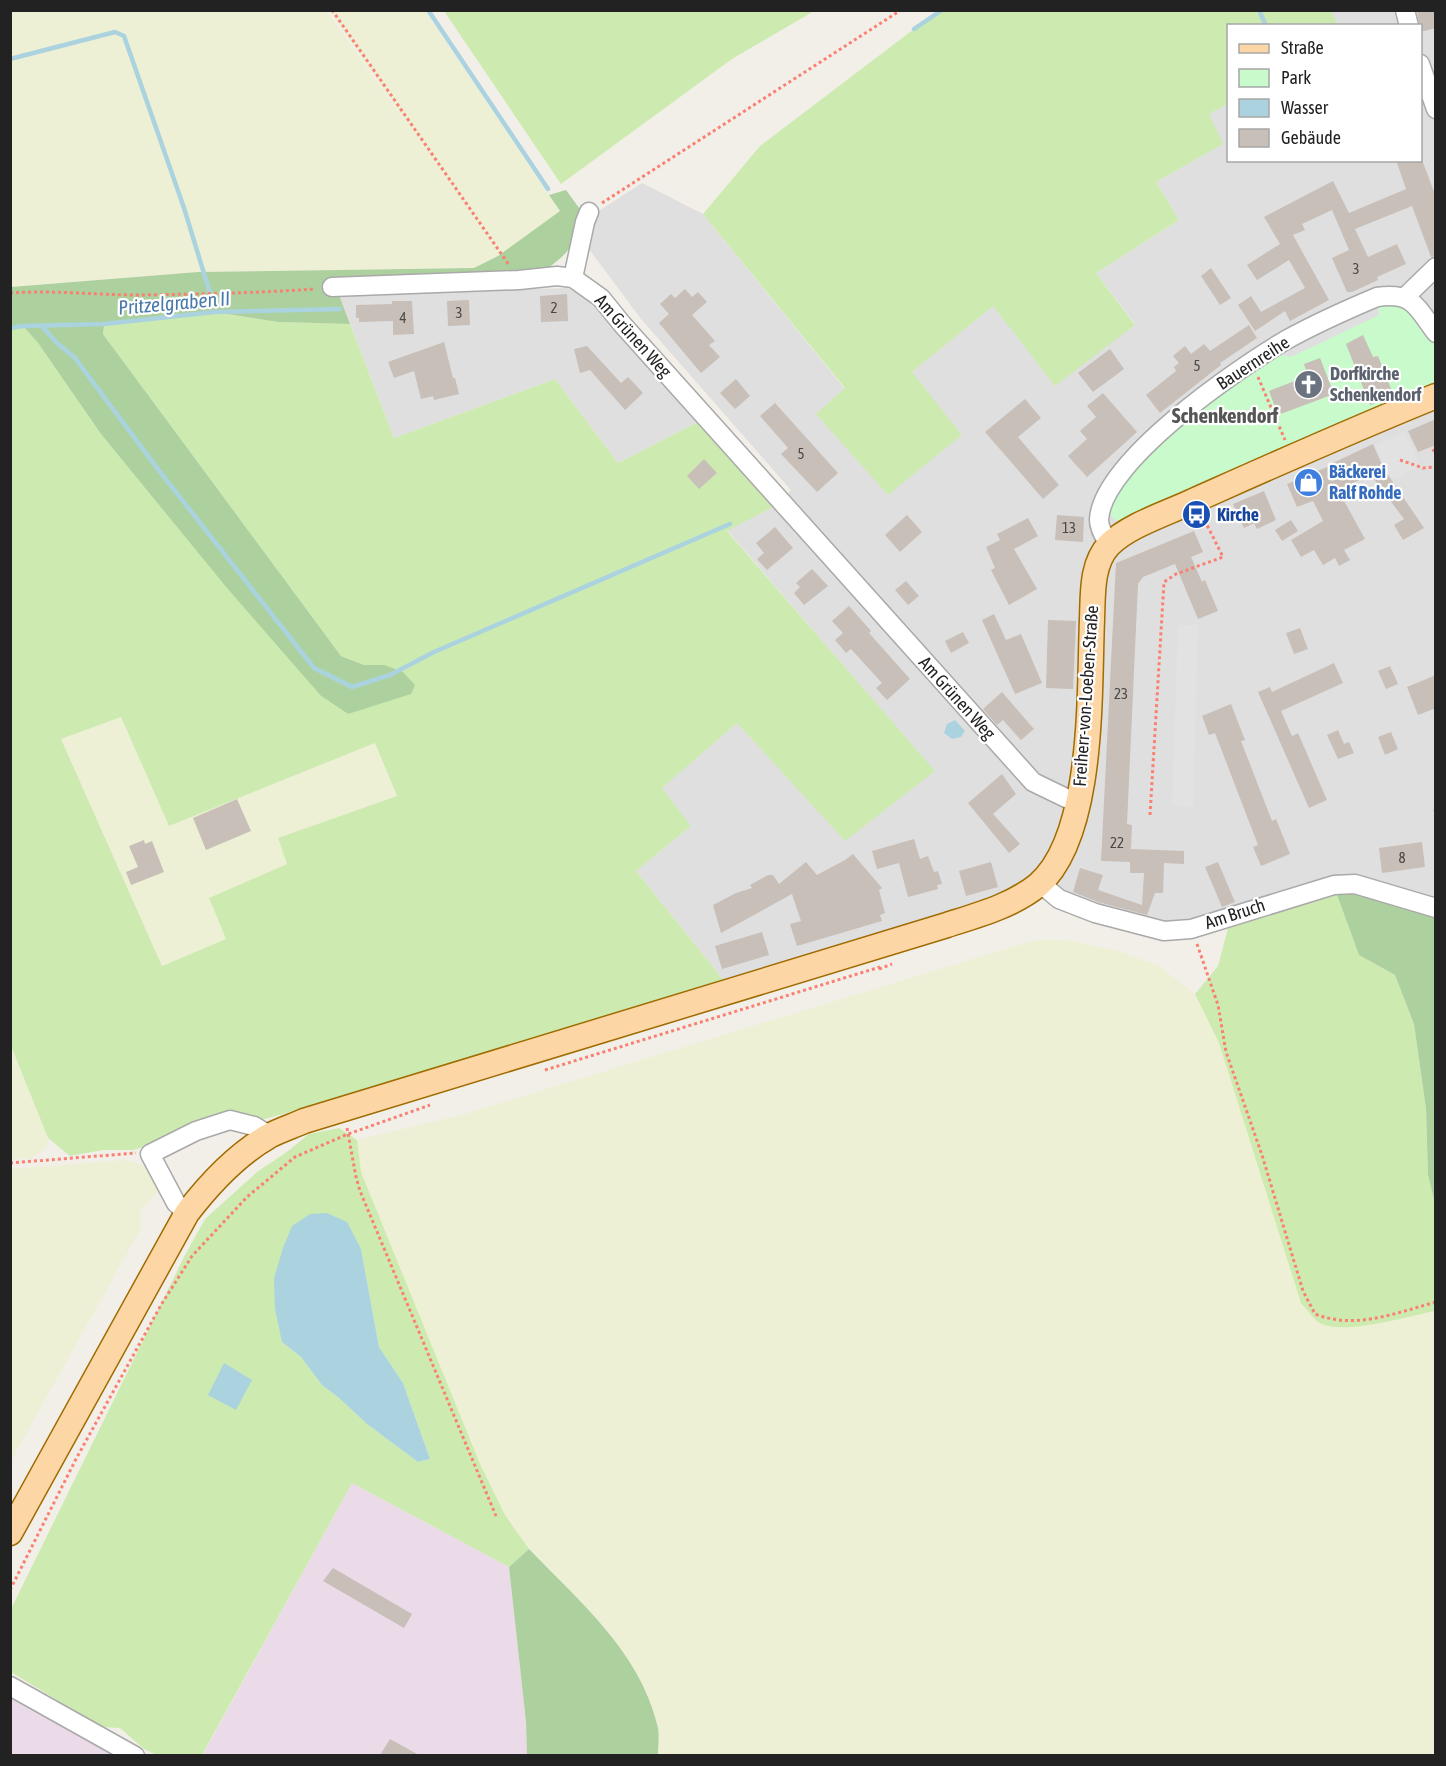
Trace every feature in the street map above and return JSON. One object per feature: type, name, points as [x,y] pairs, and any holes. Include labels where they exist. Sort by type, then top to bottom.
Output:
[{"type":"main road","points":[[1109,545],[1128,531],[1195,500],[1436,396]]},
{"type":"main road","name":"Freiherr-von-Loeben-Straße","points":[[10,1533],[187,1213],[224,1170],[270,1136],[304,1121],[985,913],[1010,902],[1040,883],[1064,849],[1078,801],[1086,751],[1094,583],[1101,555],[1109,545]]},
{"type":"street","points":[[1422,70],[1436,109]]},
{"type":"street","points":[[332,287],[519,280],[557,276],[573,278],[589,212]]},
{"type":"street","points":[[1436,267],[1405,297],[1415,304],[1436,333]]},
{"type":"street","name":"Am Grünen Weg","points":[[573,278],[601,297],[622,324],[1033,782],[1065,798],[1078,801]]},
{"type":"street","name":"Bauernreihe","points":[[1109,545],[1100,528],[1099,518],[1106,494],[1138,454],[1190,408],[1250,362],[1288,339],[1377,297],[1392,295],[1405,297]]},
{"type":"street","name":"Am Bruch","points":[[1040,883],[1059,899],[1095,913],[1164,931],[1191,928],[1334,885],[1355,884],[1436,908]]},
{"type":"street","points":[[187,1213],[176,1203],[150,1154],[196,1131],[231,1120],[254,1126],[270,1136]]},
{"type":"street","points":[[10,1686],[135,1755]]},
{"type":"path","points":[[332,10],[519,280]]},
{"type":"path","points":[[589,212],[901,10]]},
{"type":"path","points":[[10,293],[44,291],[98,294],[230,294],[332,287]]},
{"type":"path","points":[[1250,362],[1258,375],[1293,457]]},
{"type":"path","points":[[1433,449],[1436,456]]},
{"type":"path","points":[[1400,460],[1423,468],[1436,467]]},
{"type":"path","points":[[1150,815],[1164,582],[1176,574],[1223,557],[1195,500]]},
{"type":"path","points":[[1434,810],[1436,815]]},
{"type":"path","points":[[1191,928],[1218,1005],[1226,1052],[1262,1155],[1303,1291],[1315,1314],[1339,1321],[1372,1320],[1436,1302]]},
{"type":"path","points":[[874,970],[895,963]]},
{"type":"path","points":[[534,1073],[792,995]]},
{"type":"path","points":[[10,1590],[82,1448],[161,1305],[192,1256],[247,1197],[296,1157],[348,1134],[434,1104]]},
{"type":"path","points":[[348,1134],[360,1191],[496,1516]]},
{"type":"path","points":[[10,1163],[45,1162],[101,1155],[150,1154]]},
{"type":"shaded area","points":[[1331,11],[1435,11],[1435,900],[1360,877],[1163,926],[1063,894],[1038,868],[1007,894],[725,982],[636,871],[691,826],[661,788],[737,723],[779,768],[934,771],[727,530],[777,505],[791,490],[641,319],[589,249],[594,214],[642,183],[703,214],[845,389],[817,414],[911,372],[993,306],[1135,324],[1096,273],[1179,220],[1156,182],[1222,144],[1209,114],[1227,105],[1227,162],[1422,162],[1422,24],[1338,24]]},
{"type":"shaded area","points":[[567,288],[584,293],[599,304],[700,421],[618,463],[555,379],[394,438],[339,295]]},
{"type":"shaded area","points":[[1405,432],[1420,466],[1393,480],[1384,469],[1374,446]]},
{"type":"shaded area","points":[[1178,625],[1198,625],[1193,807],[1172,806]]},
{"type":"shaded area","points":[[352,1483],[509,1567],[526,1722],[527,1755],[202,1756]]},
{"type":"shaded area","points":[[10,1696],[120,1755],[11,1755]]},
{"type":"green space","points":[[1331,10],[1338,24],[1227,24],[1227,105],[1209,114],[1223,144],[1156,182],[1179,220],[1096,273],[1135,325],[1055,386],[993,306],[912,372],[962,435],[888,495],[816,414],[845,388],[703,214],[760,146],[914,29],[942,11]]},
{"type":"green space","points":[[11,11],[327,11],[430,158],[330,11],[425,11],[560,211],[498,256],[474,268],[198,272],[11,287]]},
{"type":"green space","points":[[444,11],[814,11],[732,59],[561,184]]},
{"type":"green space","points":[[566,190],[582,212],[576,234],[565,254],[541,273],[339,295],[350,324],[278,322],[214,312],[104,325],[103,334],[341,656],[364,665],[384,665],[403,672],[415,685],[411,694],[348,714],[321,696],[227,588],[101,434],[38,343],[23,326],[11,328],[11,287],[198,272],[474,268],[498,256],[560,211],[549,195]]},
{"type":"green space","points":[[1393,302],[1407,308],[1435,345],[1435,386],[1243,465],[1123,523],[1113,518],[1107,507],[1111,494],[1193,412],[1277,354],[1291,357],[1379,315],[1378,304]]},
{"type":"green space","points":[[214,312],[278,322],[350,324],[394,438],[555,379],[618,463],[700,421],[777,505],[727,531],[935,771],[845,841],[737,723],[662,788],[691,826],[636,871],[725,982],[536,1037],[310,1107],[249,1123],[174,1137],[134,1150],[103,1150],[70,1156],[48,1138],[11,1046],[10,328],[23,326],[38,343],[101,434],[321,696],[348,714],[384,665],[364,665],[341,656],[103,334],[104,324]],"holes":[[[121,717],[169,826],[375,743],[397,796],[278,838],[287,864],[209,898],[226,939],[162,966],[61,739]]]},
{"type":"green space","points":[[121,717],[169,826],[375,743],[397,796],[278,838],[288,864],[209,898],[226,939],[162,966],[61,739]]},
{"type":"green space","points":[[1351,890],[1435,913],[1435,1204],[1428,1175],[1426,1109],[1414,1024],[1395,975],[1359,955],[1337,895]]},
{"type":"green space","points":[[1337,895],[1359,955],[1395,975],[1414,1024],[1426,1109],[1428,1175],[1435,1204],[1435,1311],[1376,1324],[1344,1327],[1320,1323],[1301,1303],[1219,1043],[1195,994],[1218,966],[1228,928]]},
{"type":"green space","points":[[1035,940],[1068,940],[1118,951],[1159,966],[1195,994],[1219,1043],[1301,1303],[1364,1326],[1435,1311],[1435,1755],[658,1755],[658,1726],[613,1637],[529,1549],[505,1515],[480,1465],[361,1172],[357,1140],[461,1115]]},
{"type":"green space","points":[[11,1046],[48,1138],[48,1146],[32,1158],[11,1159]]},
{"type":"green space","points":[[339,1128],[357,1140],[361,1172],[480,1464],[505,1515],[529,1549],[509,1567],[352,1483],[202,1755],[157,1755],[144,1749],[120,1728],[101,1727],[11,1672],[10,1611],[185,1255],[205,1219],[257,1172],[309,1134]],"holes":[[[361,1249],[379,1347],[403,1383],[430,1459],[418,1462],[367,1424],[322,1385],[301,1357],[282,1342]]]},
{"type":"green space","points":[[126,1160],[149,1169],[162,1187],[140,1211],[141,1228],[11,1461],[11,1169]]},
{"type":"green space","points":[[529,1549],[587,1608],[622,1650],[648,1698],[657,1724],[658,1755],[527,1755],[526,1722],[509,1567]]},
{"type":"water","points":[[955,720],[965,731],[961,737],[952,739],[944,733],[947,724]]},
{"type":"water","points":[[327,1213],[347,1222],[361,1249],[379,1347],[403,1383],[430,1459],[418,1462],[367,1424],[322,1385],[301,1357],[282,1342],[275,1309],[274,1278],[283,1248],[292,1226],[310,1214]]},
{"type":"water","points":[[224,1363],[252,1380],[236,1410],[208,1395]]},
{"type":"building","points":[[1417,10],[1436,10],[1436,28],[1422,32],[1422,24],[1419,24]]},
{"type":"building","points":[[1422,160],[1436,197],[1436,256],[1431,257],[1412,206],[1355,229],[1368,257],[1397,244],[1406,264],[1377,277],[1378,280],[1352,292],[1347,292],[1332,258],[1349,250],[1332,210],[1302,224],[1305,230],[1293,235],[1329,300],[1290,321],[1285,311],[1255,331],[1238,305],[1251,296],[1261,312],[1305,288],[1289,260],[1257,280],[1247,265],[1280,244],[1264,217],[1333,181],[1349,213],[1406,189],[1397,162],[1422,162]]},
{"type":"building","points":[[1211,268],[1231,298],[1220,305],[1201,276]]},
{"type":"building","points":[[685,289],[692,297],[698,292],[707,302],[692,315],[715,341],[709,345],[720,357],[701,373],[659,323],[669,314],[660,304],[671,294],[675,298]]},
{"type":"building","points":[[567,294],[568,321],[541,322],[540,296]]},
{"type":"building","points":[[469,300],[470,325],[448,326],[447,301]]},
{"type":"building","points":[[392,301],[412,301],[414,334],[393,335],[393,321],[359,322],[359,318],[356,318],[356,305],[392,304]]},
{"type":"building","points":[[1249,325],[1257,338],[1220,363],[1221,365],[1160,413],[1146,395],[1176,371],[1174,367],[1179,363],[1173,356],[1185,346],[1191,354],[1204,344],[1210,351]]},
{"type":"building","points":[[1363,335],[1373,357],[1378,356],[1394,396],[1370,405],[1346,344]]},
{"type":"building","points":[[444,342],[459,394],[434,400],[433,396],[421,399],[414,371],[394,378],[388,362]]},
{"type":"building","points":[[587,346],[621,383],[628,377],[643,393],[625,410],[590,370],[580,373],[574,349]]},
{"type":"building","points":[[1110,349],[1124,369],[1093,392],[1078,373]]},
{"type":"building","name":"Dorfkirche Schenkendorf","points":[[1320,358],[1334,394],[1278,415],[1269,391],[1308,376],[1304,364]]},
{"type":"building","points":[[736,379],[750,396],[735,409],[720,393]]},
{"type":"building","points":[[1103,393],[1137,432],[1087,477],[1068,456],[1087,439],[1080,431],[1096,417],[1087,406]]},
{"type":"building","points":[[1025,399],[1041,418],[1018,437],[1059,485],[1043,499],[985,432]]},
{"type":"building","points":[[775,403],[838,473],[817,492],[781,454],[788,448],[760,416]]},
{"type":"building","points":[[1436,419],[1436,445],[1418,452],[1408,431]]},
{"type":"building","points":[[1373,444],[1384,469],[1424,528],[1403,540],[1394,525],[1404,519],[1371,475],[1338,490],[1365,539],[1344,550],[1350,560],[1339,566],[1335,558],[1323,565],[1314,550],[1301,557],[1291,540],[1323,521],[1313,501],[1297,507],[1287,484]]},
{"type":"building","points":[[704,459],[717,473],[699,489],[687,476]]},
{"type":"building","points":[[1264,491],[1276,520],[1257,529],[1254,523],[1244,528],[1233,504]]},
{"type":"building","points":[[907,515],[922,532],[900,552],[885,535]]},
{"type":"building","points":[[1057,515],[1084,517],[1083,542],[1055,540]]},
{"type":"building","points":[[1028,518],[1038,536],[1014,549],[1037,589],[1009,605],[991,570],[995,568],[986,547],[1000,540],[997,534]]},
{"type":"building","points":[[1291,520],[1298,531],[1282,541],[1275,530]]},
{"type":"building","points":[[775,527],[793,548],[767,570],[757,559],[764,553],[756,543]]},
{"type":"building","points":[[1194,531],[1203,552],[1191,557],[1202,582],[1205,580],[1218,611],[1198,619],[1175,564],[1143,577],[1138,584],[1127,824],[1132,825],[1131,849],[1184,851],[1184,864],[1164,863],[1163,893],[1155,893],[1147,915],[1098,902],[1073,892],[1080,868],[1103,875],[1098,890],[1142,905],[1144,873],[1130,873],[1130,862],[1101,861],[1116,563]]},
{"type":"building","points":[[812,569],[828,586],[804,605],[794,593],[800,587],[796,583]]},
{"type":"building","points":[[906,581],[919,596],[908,605],[895,590]]},
{"type":"building","points":[[849,606],[871,631],[869,633],[910,679],[887,700],[876,688],[882,683],[851,649],[846,653],[835,640],[843,633],[832,621]]},
{"type":"building","points":[[994,614],[1006,640],[1021,634],[1042,683],[1015,694],[982,620]]},
{"type":"building","points":[[1048,620],[1076,621],[1073,689],[1046,688]]},
{"type":"building","points":[[1300,628],[1308,649],[1294,654],[1286,633]]},
{"type":"building","points":[[963,632],[969,643],[951,653],[945,641]]},
{"type":"building","points":[[1334,663],[1343,683],[1281,711],[1292,736],[1298,733],[1327,800],[1309,808],[1258,692],[1270,687],[1272,692]]},
{"type":"building","points":[[1390,666],[1398,684],[1386,689],[1378,671]]},
{"type":"building","points":[[1436,675],[1436,708],[1418,715],[1407,687]]},
{"type":"building","points":[[1002,692],[1034,729],[1021,740],[1003,720],[997,725],[983,709]]},
{"type":"building","points":[[1231,704],[1245,740],[1241,741],[1272,821],[1276,819],[1290,854],[1261,866],[1253,847],[1258,845],[1215,733],[1209,735],[1202,716]]},
{"type":"building","points":[[1338,730],[1344,744],[1349,742],[1354,753],[1338,759],[1327,735]]},
{"type":"building","points":[[1391,732],[1398,749],[1385,755],[1378,737]]},
{"type":"building","points":[[1002,774],[1016,794],[993,814],[1020,844],[1009,853],[968,803]]},
{"type":"building","points":[[237,799],[251,831],[206,850],[193,818]]},
{"type":"building","points":[[914,839],[920,859],[928,856],[934,872],[938,871],[942,884],[937,885],[938,889],[908,897],[899,863],[877,869],[872,851]]},
{"type":"building","points":[[144,840],[145,844],[152,841],[164,872],[131,885],[126,872],[138,867],[129,846]]},
{"type":"building","points":[[1422,842],[1425,867],[1382,873],[1379,848]]},
{"type":"building","points":[[853,854],[882,888],[879,890],[885,913],[880,915],[882,921],[797,946],[790,924],[801,921],[792,894],[721,933],[713,905],[736,893],[752,888],[750,885],[768,875],[773,875],[779,884],[806,862],[817,875]]},
{"type":"building","points":[[991,862],[998,887],[966,896],[959,871]]},
{"type":"building","points":[[1218,862],[1235,902],[1222,907],[1205,867]]},
{"type":"building","points":[[762,932],[769,955],[722,969],[715,946]]},
{"type":"building","points":[[333,1568],[412,1614],[404,1628],[323,1581]]},
{"type":"building","points":[[390,1739],[419,1755],[380,1755]]},
{"type":"waterway","points":[[428,10],[548,189]]},
{"type":"waterway","points":[[914,29],[942,10]]},
{"type":"waterway","points":[[1259,10],[1265,24]]},
{"type":"waterway","points":[[10,59],[115,32],[124,36],[184,208],[210,293]]},
{"type":"waterway","name":"Pritzelgraben II","points":[[10,328],[104,324],[214,312],[340,309]]},
{"type":"waterway","points":[[42,326],[75,358],[157,468],[314,668],[352,687],[390,675],[434,652],[730,524]]},
{"type":"place","name":"Dorfkirche Schenkendorf","points":[[1309,384]]},
{"type":"place","name":"Bäckerei Ralf Rohde","points":[[1308,482]]},
{"type":"place","name":"Kirche","points":[[1196,515]]},
{"type":"district","name":"Schenkendorf","points":[[1225,416]]}]
